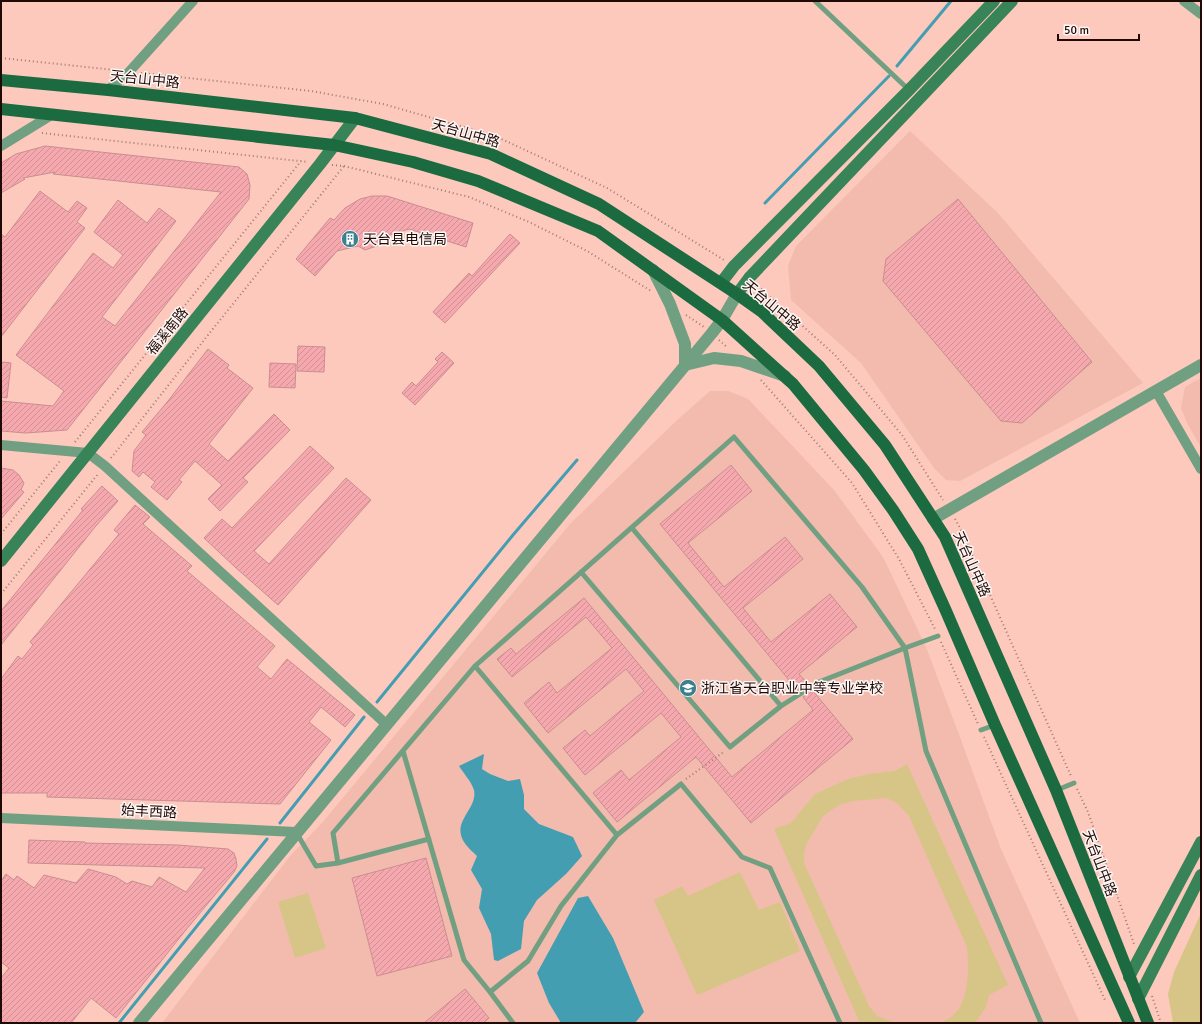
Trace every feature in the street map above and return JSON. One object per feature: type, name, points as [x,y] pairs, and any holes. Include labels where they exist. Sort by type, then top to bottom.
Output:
[{"type":"main road","points":[[721,283],[734,266],[909,90],[994,1]]},
{"type":"main road","points":[[737,294],[749,278],[1012,1]]},
{"type":"main road","name":"天台山中路","points":[[1,80],[108,90],[355,118],[491,154],[599,204],[762,311],[819,366],[885,445],[945,537],[1056,790],[1148,1023]]},
{"type":"main road","points":[[1,109],[334,145],[413,162],[478,181],[598,231],[722,320],[793,384],[864,470],[893,510],[918,549],[1128,1023]]},
{"type":"main road","name":"福溪南路","points":[[1,561],[320,164],[355,118]]},
{"type":"main road","points":[[1129,978],[1201,842]]},
{"type":"main road","points":[[1138,999],[1201,875]]},
{"type":"street","points":[[108,90],[128,72],[193,1]]},
{"type":"street","points":[[1184,1],[1201,14]]},
{"type":"street","points":[[1,146],[53,114]]},
{"type":"street","points":[[653,270],[670,304],[686,344],[685,365]]},
{"type":"street","points":[[139,1023],[598,468],[712,333],[722,320],[737,294]]},
{"type":"street","points":[[685,365],[714,358],[741,361],[785,376]]},
{"type":"street","points":[[933,519],[1201,365]]},
{"type":"street","points":[[1156,392],[1201,469]]},
{"type":"street","points":[[1,445],[88,453],[105,466],[386,724]]},
{"type":"street","name":"始丰西路","points":[[1,818],[296,832]]},
{"type":"lane","points":[[815,1],[909,90]]},
{"type":"lane","points":[[338,863],[333,833],[475,666],[734,437],[862,587],[905,648],[926,751],[1041,1023]]},
{"type":"lane","points":[[632,528],[781,706]]},
{"type":"lane","points":[[582,572],[730,747],[781,706],[819,682],[938,636]]},
{"type":"lane","points":[[475,666],[617,835]]},
{"type":"lane","points":[[981,730],[995,725]]},
{"type":"lane","points":[[403,751],[464,960],[513,1023]]},
{"type":"lane","points":[[1056,790],[1074,783]]},
{"type":"lane","points":[[490,992],[528,961],[561,906],[617,835],[681,784],[742,857],[770,868],[840,1023]]},
{"type":"lane","points":[[296,832],[316,866],[338,863],[429,839]]},
{"type":"path","points":[[1,58],[311,91],[383,104],[495,136],[607,188],[734,266]]},
{"type":"path","points":[[24,132],[344,166],[468,197],[529,222],[587,251],[637,282],[712,333],[741,361]]},
{"type":"path","points":[[1,534],[301,161]]},
{"type":"path","points":[[1,594],[344,166]]},
{"type":"path","points":[[749,278],[834,355],[902,435],[964,535],[1088,812],[1139,959]]},
{"type":"path","points":[[758,377],[852,483],[899,559],[938,636],[1106,1002]]},
{"type":"path","points":[[681,784],[730,747]]},
{"type":"path","points":[[1147,981],[1161,1023]]},
{"type":"shaded area","points":[[910,131],[997,212],[1143,383],[960,481],[946,480],[934,468],[861,363],[791,300],[788,266],[796,246]]},
{"type":"shaded area","points":[[1201,378],[1201,447],[1188,425],[1181,408],[1185,387]]},
{"type":"shaded area","name":"浙江省天台职业中等专业学校","points":[[710,391],[728,391],[748,399],[834,490],[883,557],[926,647],[1001,849],[1080,1023],[162,1023],[290,856],[322,823],[570,524],[675,422]]},
{"type":"shaded area","points":[[907,764],[1008,985],[989,995],[986,1007],[975,1023],[940,1023],[951,1017],[962,1004],[968,975],[967,947],[909,816],[897,803],[887,798],[853,801],[839,805],[823,816],[807,843],[804,852],[804,863],[869,1006],[877,1016],[895,1023],[860,1023],[774,829],[791,823],[815,794],[848,779],[869,774],[895,771]]},
{"type":"shaded area","points":[[740,872],[759,910],[780,902],[800,951],[697,995],[654,900],[682,886],[688,896]]},
{"type":"shaded area","points":[[308,893],[326,948],[295,958],[278,902]]},
{"type":"shaded area","points":[[1201,913],[1201,1023],[1173,1023],[1168,994],[1174,972]]},
{"type":"water","points":[[484,754],[482,769],[508,781],[520,779],[524,795],[524,809],[539,824],[573,837],[582,856],[566,874],[537,900],[524,921],[521,949],[498,961],[494,960],[491,934],[479,908],[482,889],[471,870],[477,856],[468,848],[461,835],[463,821],[472,803],[474,790],[459,766]]},
{"type":"water","points":[[588,896],[613,938],[644,1012],[635,1023],[561,1023],[549,1003],[537,973],[578,898]]},
{"type":"building","points":[[45,146],[239,167],[247,174],[250,185],[249,199],[67,430],[26,433],[1,431],[1,401],[53,406],[64,391],[16,355],[93,253],[113,268],[123,255],[94,232],[118,200],[147,223],[159,208],[176,221],[102,317],[115,326],[221,192],[53,174],[55,172],[23,178],[25,179],[1,193],[1,163],[16,154]]},
{"type":"building","points":[[40,191],[68,212],[77,201],[87,208],[77,222],[85,228],[1,337],[1,234],[5,237]]},
{"type":"building","name":"天台县电信局","points":[[372,196],[387,196],[473,223],[466,247],[409,229],[390,235],[386,243],[365,250],[358,246],[337,251],[315,276],[296,259],[330,218],[334,220],[345,208],[360,199]]},
{"type":"building","points":[[958,199],[1092,362],[1022,423],[1001,421],[883,281],[886,259]]},
{"type":"building","points":[[510,234],[520,243],[445,323],[433,312],[469,273],[472,276]]},
{"type":"building","points":[[298,346],[325,347],[324,372],[297,371]]},
{"type":"building","points":[[208,349],[229,365],[227,368],[253,388],[209,444],[228,461],[274,414],[290,430],[243,478],[248,482],[220,511],[208,499],[222,485],[195,461],[179,480],[182,482],[167,500],[151,487],[155,482],[143,472],[139,477],[132,471],[134,451],[146,435],[142,432]]},
{"type":"building","points":[[442,352],[454,363],[415,405],[402,393],[412,382],[416,386],[438,362],[435,359]]},
{"type":"building","points":[[1,362],[11,363],[7,398],[1,397]]},
{"type":"building","points":[[270,363],[296,364],[295,388],[269,387]]},
{"type":"building","points":[[310,446],[334,468],[254,551],[269,564],[346,478],[371,500],[278,605],[204,538],[222,519],[232,528]]},
{"type":"building","points":[[731,465],[752,491],[688,543],[724,587],[785,537],[803,559],[743,608],[771,642],[830,594],[857,627],[799,674],[808,684],[798,691],[660,524]]},
{"type":"building","points":[[1,468],[13,470],[19,475],[24,483],[21,490],[24,492],[1,519]]},
{"type":"building","points":[[102,486],[118,501],[95,527],[1,645],[1,611],[83,510],[81,509]]},
{"type":"building","points":[[135,505],[150,517],[143,524],[192,566],[187,571],[275,646],[257,667],[271,679],[287,659],[355,715],[345,727],[321,707],[309,722],[331,740],[280,804],[47,797],[47,793],[1,793],[1,679],[18,656],[22,659],[33,645],[30,642],[119,534],[114,530]]},
{"type":"building","points":[[584,598],[732,777],[813,710],[803,697],[813,691],[853,739],[751,823],[696,757],[617,822],[593,793],[621,770],[629,780],[681,737],[661,713],[585,775],[563,748],[585,730],[590,736],[644,691],[626,669],[548,733],[524,703],[549,682],[557,693],[612,648],[586,617],[512,677],[497,659],[511,648],[516,654]]},
{"type":"building","points":[[29,840],[178,845],[228,849],[234,853],[237,866],[234,872],[116,1018],[91,998],[71,1023],[1,1023],[1,978],[9,968],[1,962],[1,881],[6,874],[14,880],[17,876],[34,888],[44,875],[76,883],[88,869],[116,877],[127,884],[132,881],[152,887],[159,877],[186,892],[205,868],[28,863]]},
{"type":"building","points":[[426,858],[452,956],[377,976],[352,878]]},
{"type":"building","points":[[465,989],[489,1018],[483,1023],[424,1023]]},
{"type":"waterway","points":[[897,66],[951,1]]},
{"type":"waterway","points":[[765,203],[889,76]]},
{"type":"waterway","points":[[377,702],[513,535],[577,460]]},
{"type":"waterway","points":[[280,823],[364,717]]},
{"type":"waterway","points":[[119,1023],[267,839]]},
{"type":"place","name":"天台县电信局","points":[[350,239]]},
{"type":"place","name":"浙江省天台职业中等专业学校","points":[[688,688]]}]
